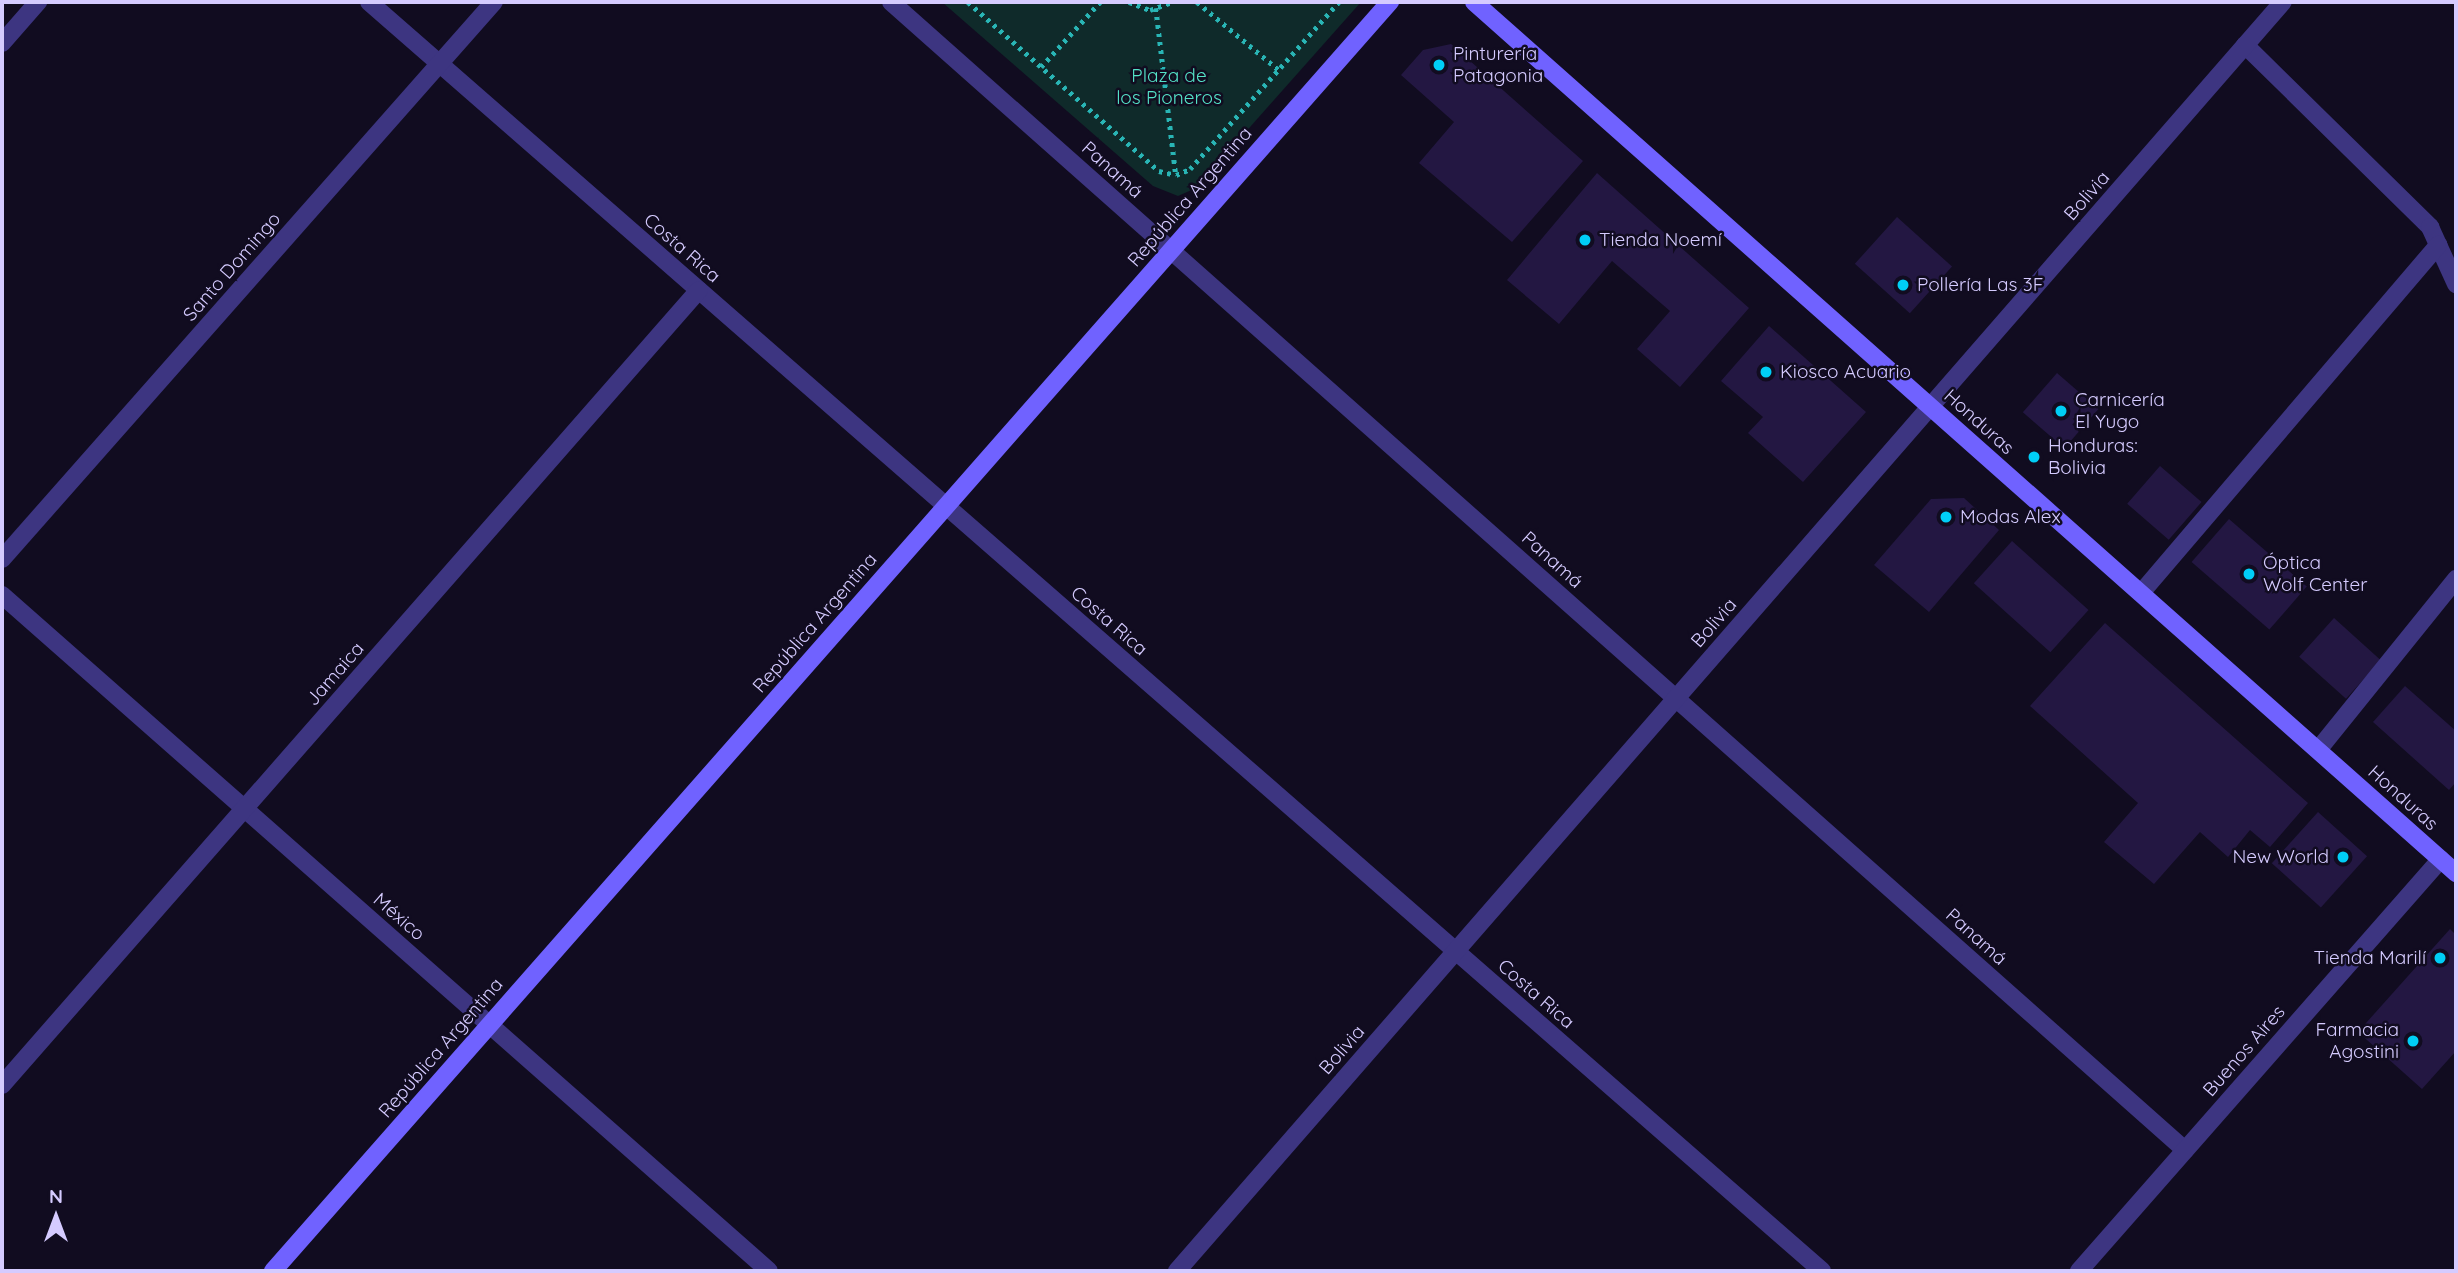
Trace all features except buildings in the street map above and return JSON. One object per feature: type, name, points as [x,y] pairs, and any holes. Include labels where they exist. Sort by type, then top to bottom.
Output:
[{"type":"street","points":[[2,43],[38,2]]},
{"type":"street","name":"Costa Rica","points":[[369,2],[1822,1271]]},
{"type":"street","name":"Santo Domingo","points":[[2,559],[494,2]]},
{"type":"street","name":"Panamá","points":[[891,2],[2185,1150]]},
{"type":"street","name":"República Argentina","points":[[273,1271],[1390,2]]},
{"type":"street","name":"Honduras","points":[[1474,2],[2456,873]]},
{"type":"street","name":"Bolivia","points":[[1177,1271],[2283,2]]},
{"type":"street","points":[[2245,45],[2430,227],[2456,284]]},
{"type":"street","points":[[2141,593],[2438,245]]},
{"type":"street","name":"Jamaica","points":[[2,1085],[699,290]]},
{"type":"street","points":[[2318,750],[2456,579]]},
{"type":"street","name":"México","points":[[2,595],[769,1271]]},
{"type":"street","name":"Buenos Aires","points":[[2079,1271],[2441,859]]},
{"type":"path","points":[[968,2],[1159,171],[1176,175],[1190,169],[1339,2]]},
{"type":"path","points":[[1041,67],[1100,2]]},
{"type":"path","points":[[1129,2],[1156,8],[1172,2]]},
{"type":"path","points":[[1197,2],[1279,70]]},
{"type":"path","points":[[1156,8],[1176,175]]},
{"type":"green space","name":"Plaza de los Pioneros","points":[[942,2],[1361,2],[1196,188],[1178,196],[1153,186]]},
{"type":"place","name":"Pinturería Patagonia","points":[[1439,65]]},
{"type":"place","name":"Tienda Noemí","points":[[1585,240]]},
{"type":"place","name":"Pollería Las 3F","points":[[1903,285]]},
{"type":"place","name":"Kiosco Acuario","points":[[1766,372]]},
{"type":"place","name":"Carnicería El Yugo","points":[[2061,411]]},
{"type":"place","name":"Honduras: Bolivia","points":[[2034,457]]},
{"type":"place","name":"Modas Alex","points":[[1946,517]]},
{"type":"place","name":"Óptica Wolf Center","points":[[2249,574]]},
{"type":"place","name":"New World","points":[[2343,857]]},
{"type":"place","name":"Tienda Marilí","points":[[2440,958]]},
{"type":"place","name":"Farmacia Agostini","points":[[2413,1041]]}]
